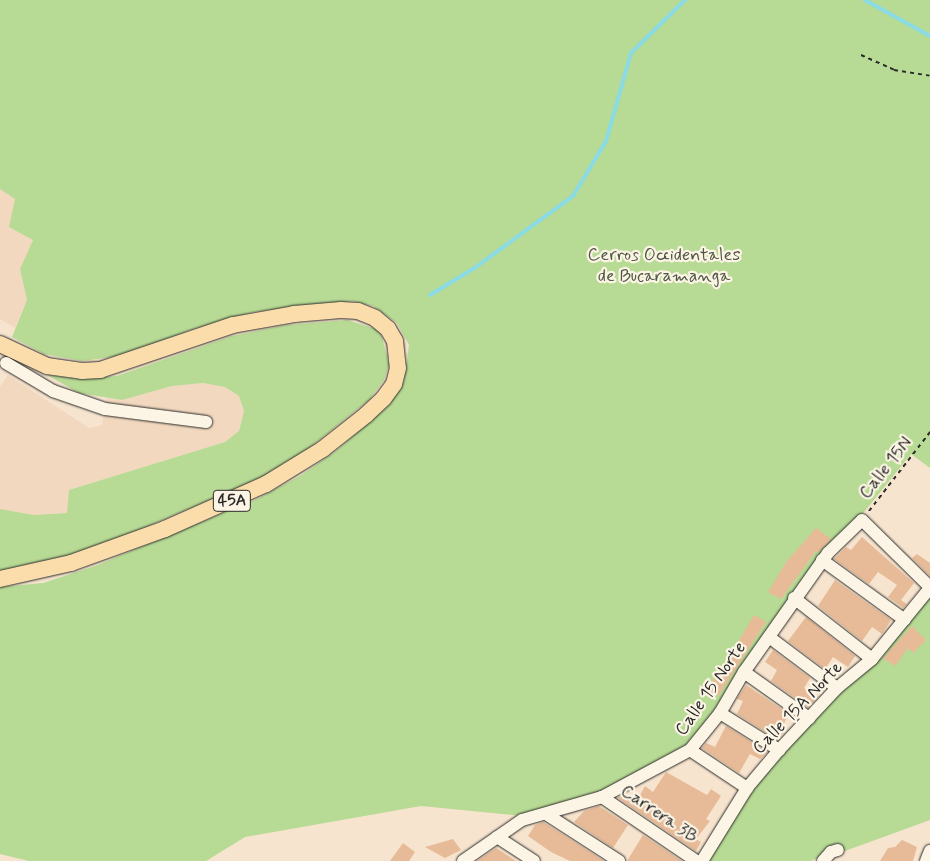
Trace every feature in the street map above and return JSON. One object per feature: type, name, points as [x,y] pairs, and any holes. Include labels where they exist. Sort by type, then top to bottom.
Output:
[{"type":"main road","name":"45A","points":[[0,579],[40,573],[71,563],[165,528],[266,484],[323,450],[366,415],[389,391],[398,368],[395,341],[388,329],[366,315],[342,310],[294,314],[233,325],[100,370],[82,371],[5,357]]},
{"type":"street","points":[[5,357],[53,391],[105,409],[206,422]]},
{"type":"street","points":[[862,520],[930,587]]},
{"type":"street","name":"Calle 15 Norte","points":[[463,861],[522,820],[602,797],[690,750],[720,713],[744,672],[822,560],[862,520]]},
{"type":"street","points":[[822,560],[905,620]]},
{"type":"street","name":"Calle 15A Norte","points":[[702,861],[747,788],[779,750],[837,688],[872,659],[930,587]]},
{"type":"street","points":[[794,598],[872,659]]},
{"type":"street","points":[[769,637],[837,688]]},
{"type":"street","points":[[744,672],[808,718]]},
{"type":"street","points":[[720,713],[779,750]]},
{"type":"street","points":[[690,750],[747,788]]},
{"type":"street","name":"Carrera 3B","points":[[602,797],[696,861]]},
{"type":"street","points":[[546,814],[619,861]]},
{"type":"street","points":[[497,837],[534,861]]},
{"type":"street","points":[[823,861],[831,852],[838,850]]},
{"type":"street","points":[[926,861],[930,851]]},
{"type":"path","points":[[861,55],[894,70],[930,76]]},
{"type":"path","name":"Calle 15N","points":[[862,520],[930,432]]},
{"type":"shaded area","points":[[0,189],[16,199],[33,240],[20,269],[27,300],[15,328],[0,319]]},
{"type":"shaded area","points":[[8,375],[89,428],[102,425],[107,398],[122,400],[172,386],[203,383],[225,387],[239,396],[244,411],[239,431],[225,442],[69,490],[67,513],[34,515],[0,509],[0,387]]},
{"type":"green space","name":"Cerros Occidentales de Bucaramanga","points":[[0,0],[930,0],[930,468],[911,454],[860,517],[692,746],[601,793],[522,816],[421,806],[245,837],[206,861],[29,861],[0,854],[0,587],[43,583],[95,566],[255,500],[300,476],[336,451],[388,406],[404,381],[409,345],[397,323],[373,306],[352,301],[253,312],[190,330],[127,355],[82,361],[44,354],[12,337],[27,300],[20,269],[33,240],[9,227],[15,199],[0,189]]},
{"type":"green space","points":[[347,320],[376,329],[382,337],[389,364],[384,380],[369,400],[309,448],[261,478],[120,538],[50,565],[0,574],[0,509],[34,515],[67,513],[69,490],[225,442],[239,431],[244,411],[239,396],[225,387],[203,383],[172,386],[122,400],[79,393],[47,375],[80,379],[117,376],[232,336],[287,325]]},
{"type":"green space","points":[[930,591],[930,820],[845,851],[838,849],[811,861],[706,861],[752,791],[784,752]]},
{"type":"building","points":[[816,528],[831,539],[819,552],[816,551],[781,599],[768,592],[787,561]]},
{"type":"building","points":[[862,537],[914,583],[901,600],[907,604],[903,608],[888,597],[897,585],[878,572],[869,584],[834,559],[846,547],[851,550]]},
{"type":"building","points":[[917,554],[930,563],[930,576],[912,558]]},
{"type":"building","points":[[835,580],[891,620],[882,634],[872,627],[862,641],[818,606]]},
{"type":"building","points":[[754,615],[766,622],[718,696],[708,691],[717,671],[720,673]]},
{"type":"building","points":[[806,617],[855,656],[848,667],[833,657],[825,669],[788,641]]},
{"type":"building","points":[[912,626],[926,640],[913,653],[908,648],[895,666],[883,658]]},
{"type":"building","points":[[773,650],[810,678],[804,688],[818,697],[808,707],[771,681],[777,670],[765,662]]},
{"type":"building","points":[[746,685],[789,714],[783,725],[787,727],[778,740],[737,714],[743,701],[737,699]]},
{"type":"building","points":[[726,726],[767,752],[760,759],[750,754],[739,773],[702,748],[706,743],[715,747]]},
{"type":"building","points":[[666,772],[707,795],[711,789],[721,796],[706,819],[710,821],[696,839],[701,842],[696,851],[618,798],[625,794],[638,799],[645,786],[653,792]]},
{"type":"building","points":[[599,806],[628,825],[613,848],[574,822],[584,811]]},
{"type":"building","points":[[543,822],[604,861],[570,861],[551,852],[528,836],[535,825]]},
{"type":"building","points":[[643,835],[682,861],[627,861]]},
{"type":"building","points":[[453,839],[461,850],[445,858],[425,847]]},
{"type":"building","points":[[902,840],[917,847],[913,861],[880,861],[888,848],[895,847]]},
{"type":"building","points":[[403,843],[415,852],[409,861],[390,861]]},
{"type":"building","points":[[496,848],[516,861],[477,861]]},
{"type":"waterway","points":[[430,295],[476,267],[573,196],[606,141],[631,53],[685,0]]},
{"type":"waterway","points":[[865,0],[930,36]]}]
